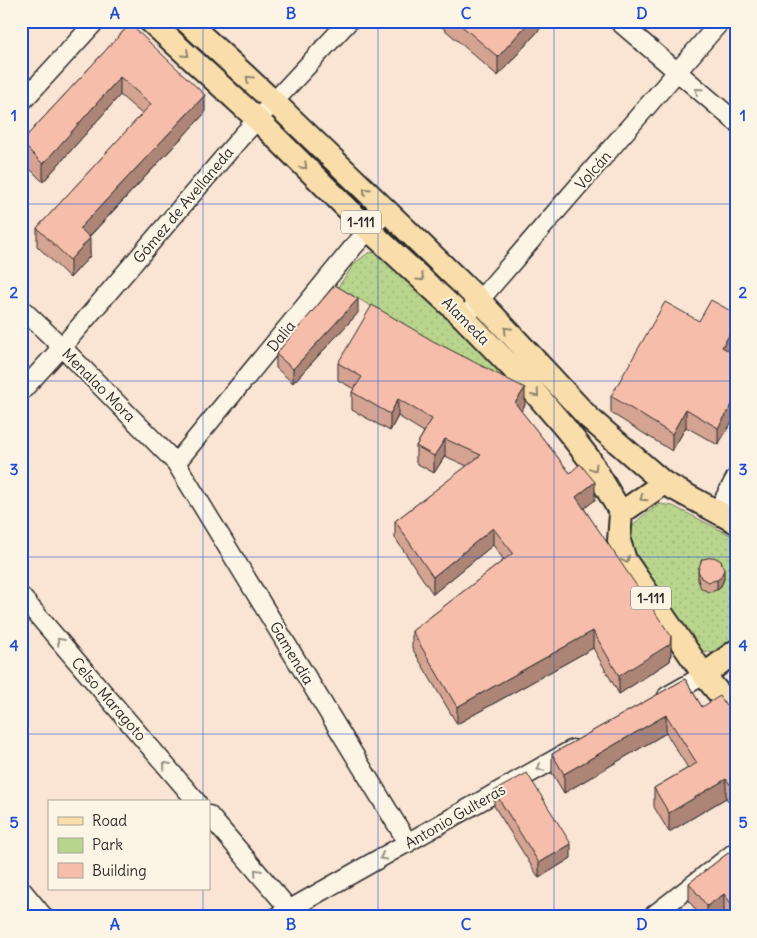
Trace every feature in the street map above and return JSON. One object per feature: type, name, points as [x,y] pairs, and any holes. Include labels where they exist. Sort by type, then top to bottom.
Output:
[{"type":"main road","name":"Alameda","points":[[150,21],[258,120],[369,230],[464,318],[525,381],[590,460],[621,513]]},
{"type":"main road","name":"Alameda","points":[[186,21],[275,103],[480,301],[588,417],[664,483],[726,517]]},
{"type":"main road","points":[[621,513],[664,483]]},
{"type":"main road","name":"1-111","points":[[621,513],[619,542],[625,560],[704,675]]},
{"type":"main road","points":[[736,651],[704,675],[736,714]]},
{"type":"street","points":[[21,102],[96,21]]},
{"type":"street","name":"Gómez de Avellaneda","points":[[21,392],[62,347],[241,137],[275,103],[349,21]]},
{"type":"street","points":[[618,21],[736,122]]},
{"type":"street","name":"Volcán","points":[[464,318],[721,21]]},
{"type":"street","name":"Dalia","points":[[176,463],[354,246],[387,211]]},
{"type":"street","name":"Menalao Mora","points":[[21,308],[176,463]]},
{"type":"street","name":"Gamendia","points":[[176,463],[408,844]]},
{"type":"street","points":[[726,517],[736,477]]},
{"type":"street","name":"Celso Maragoto","points":[[21,596],[195,800]]},
{"type":"street","points":[[653,704],[704,675]]},
{"type":"street","name":"Antonio Gulteras","points":[[289,914],[586,742]]},
{"type":"street","points":[[210,816],[289,914]]},
{"type":"street","points":[[651,917],[736,851]]},
{"type":"street","points":[[21,889],[44,917]]},
{"type":"green space","points":[[384,251],[499,369],[509,386],[338,287],[355,263],[368,253]]},
{"type":"green space","points":[[660,504],[673,506],[736,538],[736,639],[717,651],[708,652],[696,649],[628,541],[635,523],[643,515]]},
{"type":"building","points":[[456,21],[530,21],[498,57]]},
{"type":"building","points":[[130,24],[205,95],[80,228],[90,238],[70,260],[37,228],[151,104],[120,77],[43,164],[21,142]]},
{"type":"building","points":[[335,285],[358,299],[293,369],[276,354]]},
{"type":"building","points":[[711,300],[736,314],[736,324],[722,347],[736,355],[736,398],[718,428],[686,409],[672,434],[611,396],[665,302],[699,321]]},
{"type":"building","points":[[372,305],[433,341],[525,388],[515,403],[570,473],[580,464],[595,482],[576,497],[671,636],[670,644],[619,676],[593,631],[457,707],[412,631],[513,553],[493,528],[433,577],[395,521],[481,455],[445,439],[434,456],[416,446],[432,419],[398,399],[390,414],[352,392],[362,377],[338,363]]},
{"type":"building","points":[[714,557],[721,561],[724,570],[720,578],[708,582],[701,578],[698,570],[702,559]]},
{"type":"building","points":[[685,679],[702,707],[720,696],[736,721],[736,792],[726,779],[669,813],[654,788],[697,763],[666,715],[564,774],[552,754]]},
{"type":"building","points":[[527,773],[571,844],[539,863],[494,791]]},
{"type":"building","points":[[736,847],[736,910],[724,894],[707,906],[689,883]]},
{"type":"building","points":[[21,900],[35,917],[21,917]]}]
